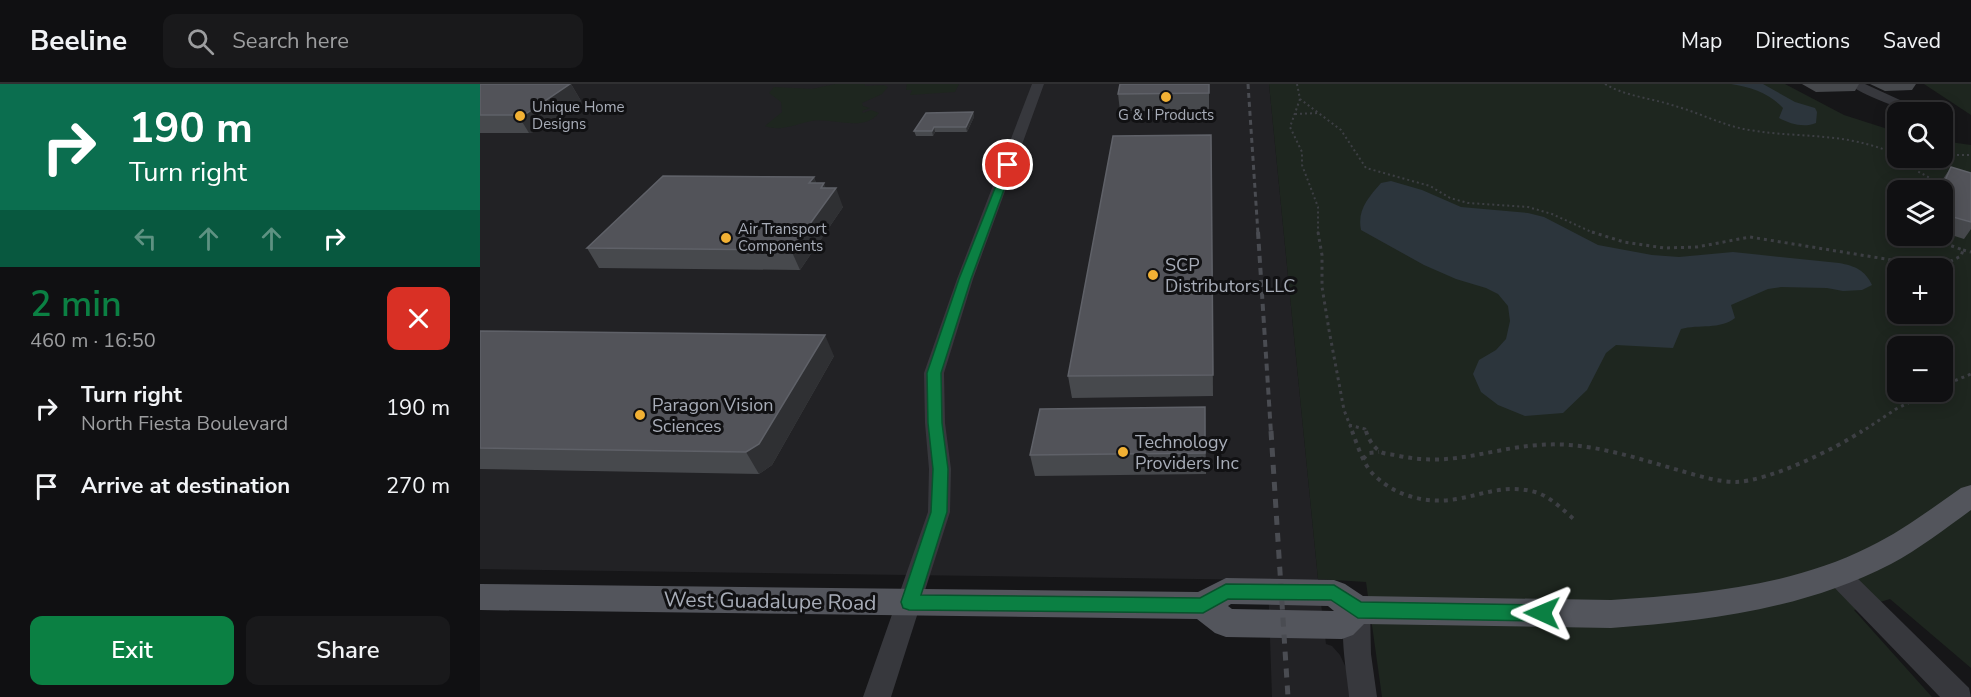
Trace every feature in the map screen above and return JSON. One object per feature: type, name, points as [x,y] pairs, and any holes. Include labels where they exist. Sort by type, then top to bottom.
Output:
[{"type":"main road","points":[[1358,610],[1611,614],[1694,608],[1787,590],[1838,575],[1880,556],[1971,496]]},
{"type":"main road","name":"West Guadalupe Road","points":[[480,597],[1203,606],[1226,623],[1342,625],[1358,610]]},
{"type":"street","points":[[877,697],[939,512],[940,469],[935,423],[934,373],[965,279],[1038,84]]},
{"type":"street","points":[[1855,84],[1895,102]]},
{"type":"street","points":[[1838,575],[1959,697]]},
{"type":"street","points":[[1358,610],[1358,654],[1363,697]]},
{"type":"path","points":[[1297,84],[1300,99],[1290,127],[1302,152],[1302,165],[1318,207],[1317,229],[1322,255],[1322,287],[1329,330],[1344,410],[1363,459],[1376,476],[1392,487],[1425,501],[1457,499],[1501,488],[1536,492],[1559,506],[1576,521]]},
{"type":"path","points":[[1605,84],[1626,94],[1684,107],[1749,130],[1823,134],[1887,150]]},
{"type":"path","points":[[1300,99],[1347,135],[1359,162],[1366,168],[1430,186],[1450,198],[1468,203],[1528,207],[1552,214],[1596,234],[1624,242],[1664,248],[1696,247],[1750,237],[1929,266],[1947,263],[1961,256],[1963,250]]},
{"type":"path","points":[[1295,114],[1320,113]]},
{"type":"path","points":[[1953,155],[1971,155]]},
{"type":"path","points":[[1915,168],[1934,180]]},
{"type":"path","points":[[1952,246],[1971,252]]},
{"type":"path","points":[[1953,381],[1971,374]]},
{"type":"path","points":[[1363,459],[1369,453],[1379,452],[1420,461],[1440,461],[1539,445],[1570,446],[1617,453],[1704,477],[1736,482],[1767,475],[1841,445],[1910,402]]},
{"type":"path","points":[[1349,424],[1365,429],[1369,440],[1379,452]]},
{"type":"shaded area","points":[[480,84],[1269,84],[1326,644],[1332,646],[1340,655],[1347,670],[1349,697],[1272,697],[1268,580],[480,569]]},
{"type":"shaded area","points":[[835,84],[888,87],[882,94],[862,103],[863,106],[870,108],[862,111],[863,113],[871,110],[879,113],[865,122],[819,120],[783,128],[765,126],[782,112],[781,102],[769,93],[774,87],[812,89]]},
{"type":"shaded area","points":[[907,84],[959,84],[955,92],[910,95],[912,90],[906,90]]},
{"type":"shaded area","points":[[1269,84],[1785,84],[1844,115],[1887,129],[1887,168],[1953,168],[1953,142],[1971,145],[1971,668],[1890,599],[1854,610],[1932,697],[1382,697],[1366,582],[1318,579]]},
{"type":"shaded area","points":[[1731,84],[1763,84],[1795,102],[1815,108],[1816,123],[1802,125],[1783,120],[1779,118],[1783,108],[1772,98],[1753,89]]},
{"type":"shaded area","points":[[1924,84],[1971,84],[1971,115]]},
{"type":"shaded area","points":[[1391,181],[1422,190],[1461,207],[1528,213],[1544,217],[1598,245],[1652,255],[1679,257],[1733,252],[1839,263],[1859,270],[1872,285],[1862,290],[1843,291],[1827,288],[1768,289],[1731,305],[1735,318],[1729,322],[1681,329],[1673,348],[1616,345],[1606,353],[1587,390],[1563,413],[1525,416],[1498,405],[1481,392],[1473,374],[1479,360],[1496,350],[1506,339],[1510,321],[1508,306],[1498,294],[1424,265],[1361,230],[1362,210],[1368,199],[1381,183]]},
{"type":"building","points":[[480,84],[570,84],[527,113],[480,115]]},
{"type":"building","points":[[1120,84],[1209,84],[1209,93],[1118,94]]},
{"type":"building","points":[[973,112],[966,127],[934,127],[932,131],[914,131],[926,113]]},
{"type":"building","name":"SCP Distributors LLC","points":[[1211,135],[1213,375],[1068,376],[1113,136]]},
{"type":"building","points":[[1951,168],[1971,173],[1971,222],[1953,217],[1953,180],[1945,180]]},
{"type":"building","name":"Air Transport Components","points":[[663,176],[814,177],[809,183],[824,183],[821,188],[836,188],[791,250],[587,248]]},
{"type":"building","name":"Paragon Vision Sciences","points":[[480,331],[825,335],[759,444],[746,452],[480,448]]},
{"type":"building","points":[[1205,407],[1205,453],[1030,455],[1040,409]]},
{"type":"railway","points":[[1248,84],[1258,234]]},
{"type":"railway","points":[[1258,232],[1271,433]]},
{"type":"railway","points":[[1271,431],[1288,697]]},
{"type":"place","name":"G & I Products","points":[[1166,97]]},
{"type":"place","name":"Unique Home Designs","points":[[520,116]]},
{"type":"place","name":"Air Transport Components","points":[[726,238]]},
{"type":"place","name":"SCP Distributors LLC","points":[[1153,275]]},
{"type":"place","name":"Paragon Vision Sciences","points":[[640,415]]},
{"type":"place","name":"Technology Providers Inc","points":[[1123,452]]},
{"type":"route","points":[[1008,165],[965,279],[934,373],[935,423],[940,469],[939,512],[909,602],[1203,606],[1226,591],[1334,593],[1358,610],[1542,613]]}]
